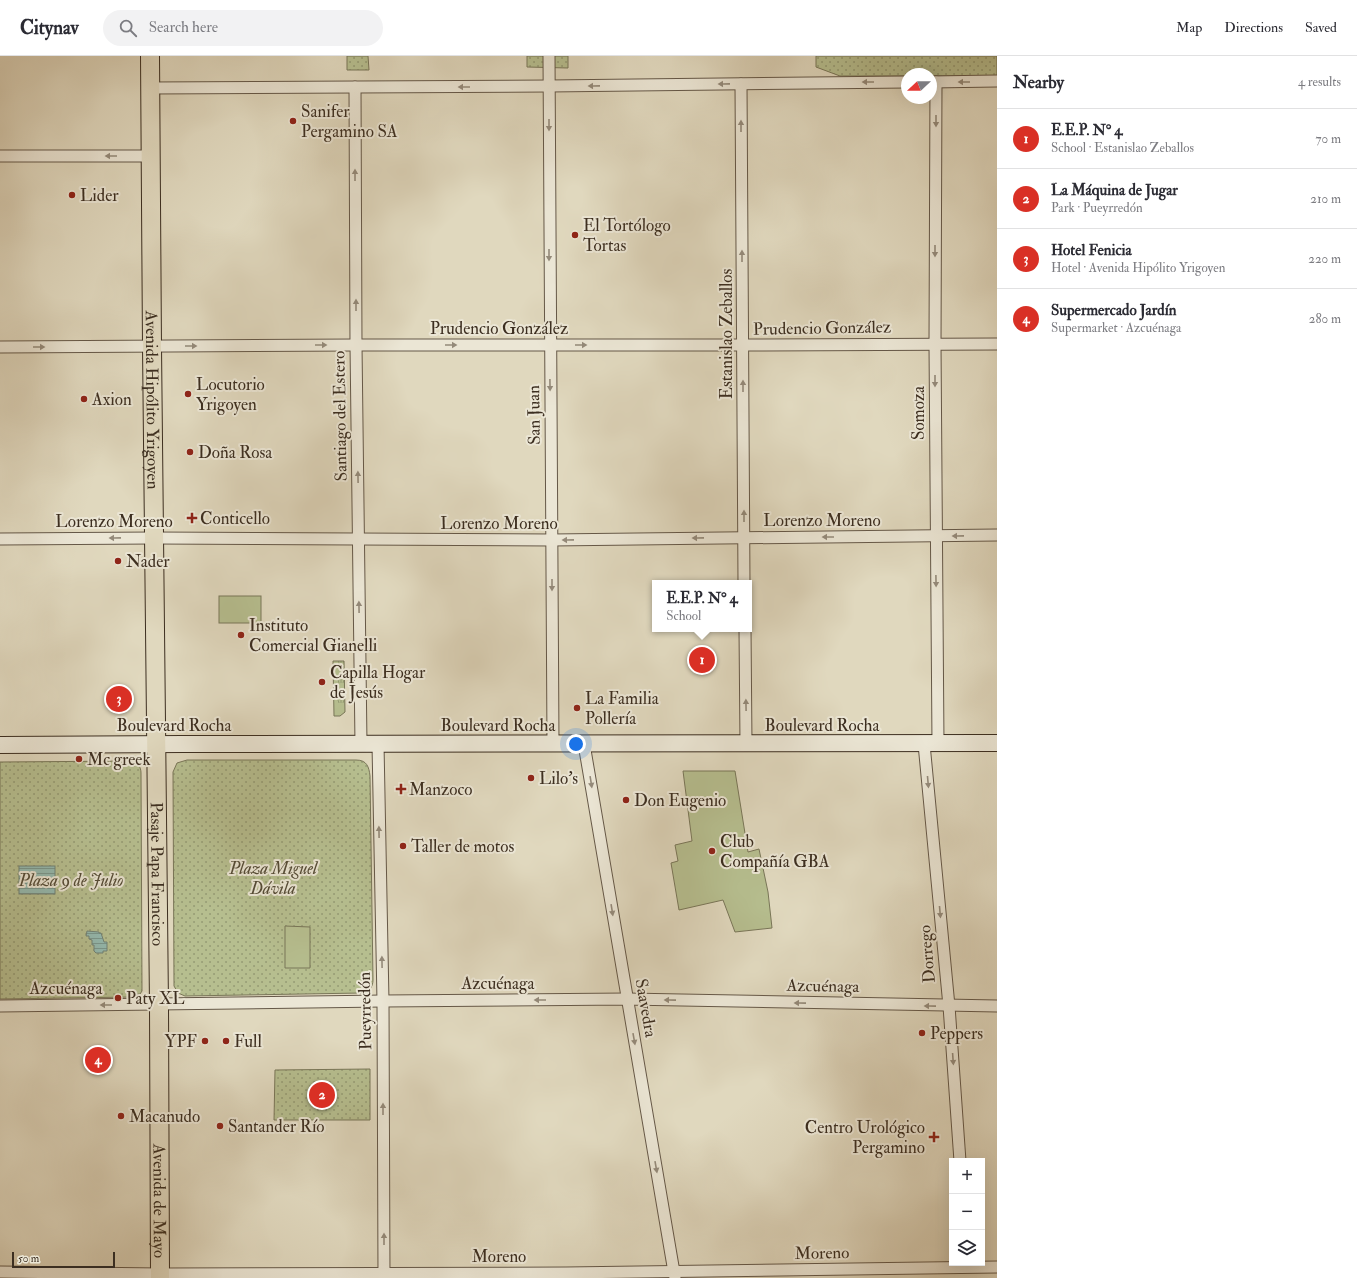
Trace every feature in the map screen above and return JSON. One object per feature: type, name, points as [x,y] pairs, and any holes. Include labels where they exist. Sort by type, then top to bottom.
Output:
[{"type":"main road","name":"Avenida Hipólito Yrigoyen","points":[[150,56],[157,744]]},
{"type":"main road","name":"Boulevard Rocha","points":[[0,745],[997,743]]},
{"type":"main road","name":"Pasaje Papa Francisco","points":[[157,744],[159,1005]]},
{"type":"main road","name":"Avenida de Mayo","points":[[159,1005],[160,1276]]},
{"type":"street","name":"San Juan","points":[[549,56],[553,743]]},
{"type":"street","points":[[937,82],[997,81]]},
{"type":"street","points":[[150,88],[901,82]]},
{"type":"street","name":"Estanislao Zeballos","points":[[741,84],[744,580]]},
{"type":"street","name":"Santiago del Estero","points":[[355,87],[356,345],[361,744]]},
{"type":"street","name":"Somoza","points":[[931,744],[936,537],[934,104]]},
{"type":"street","points":[[0,156],[150,156]]},
{"type":"street","name":"Prudencio González","points":[[0,347],[356,345],[743,346],[997,344]]},
{"type":"street","name":"Lorenzo Moreno","points":[[0,539],[154,538],[552,540],[936,537],[997,535]]},
{"type":"street","points":[[745,632],[746,744]]},
{"type":"street","name":"Pueyrredón","points":[[378,744],[384,1275]]},
{"type":"street","name":"Saavedra","points":[[584,744],[675,1275]]},
{"type":"street","name":"Dorrego","points":[[931,744],[960,1158]]},
{"type":"street","name":"Azcuénaga","points":[[0,1006],[627,999],[997,1006]]},
{"type":"street","name":"Moreno","points":[[0,1272],[160,1276],[566,1276],[968,1270],[997,1267]]},
{"type":"green space","points":[[347,56],[368,56],[369,70],[347,70]]},
{"type":"green space","points":[[527,56],[568,56],[568,68],[527,67]]},
{"type":"green space","points":[[816,56],[997,56],[997,76],[937,76],[937,68],[901,68],[901,76],[840,76],[816,67]]},
{"type":"green space","points":[[219,596],[261,596],[261,623],[219,623]]},
{"type":"green space","points":[[333,661],[344,661],[345,712],[340,716],[334,716]]},
{"type":"green space","name":"Plaza Miguel Dávila","points":[[187,760],[360,760],[367,765],[370,776],[373,980],[369,990],[362,993],[185,996],[178,993],[174,986],[173,772],[177,763]]},
{"type":"green space","name":"Plaza 9 de Julio","points":[[132,761],[139,766],[141,773],[142,991],[140,994],[132,997],[0,999],[0,762]]},
{"type":"green space","name":"Club Compañía GBA","points":[[683,771],[735,771],[748,852],[759,849],[768,892],[772,928],[735,932],[723,900],[679,910],[671,863],[678,861],[675,845],[692,841]]},
{"type":"green space","points":[[285,926],[310,927],[310,968],[285,968]]},
{"type":"green space","points":[[370,1069],[370,1120],[274,1120],[275,1070]]},
{"type":"water","points":[[19,866],[55,866],[55,894],[19,894]]},
{"type":"water","points":[[87,931],[101,933],[104,942],[107,942],[107,951],[103,951],[103,953],[96,953],[94,951],[92,940],[89,939],[89,936],[86,936]]},
{"type":"place","name":"Sanifer Pergamino SA","points":[[293,121]]},
{"type":"place","name":"Lider","points":[[72,195]]},
{"type":"place","name":"El Tortólogo Tortas","points":[[575,235]]},
{"type":"place","name":"Locutorio Yrigoyen","points":[[188,394]]},
{"type":"place","name":"Axion","points":[[84,399]]},
{"type":"place","name":"Doña Rosa","points":[[190,452]]},
{"type":"place","name":"Conticello","points":[[192,518]]},
{"type":"place","name":"Nader","points":[[118,561]]},
{"type":"place","name":"Instituto Comercial Gianelli","points":[[241,635]]},
{"type":"place","name":"E.E.P. N° 4","points":[[702,660]]},
{"type":"place","name":"Capilla Hogar de Jesús","points":[[322,682]]},
{"type":"place","name":"Hotel Fenicia","points":[[119,699]]},
{"type":"place","name":"La Familia Pollería","points":[[577,708]]},
{"type":"place","name":"Mc greek","points":[[79,759]]},
{"type":"place","name":"Lilo's","points":[[531,778]]},
{"type":"place","name":"Manzoco","points":[[401,789]]},
{"type":"place","name":"Don Eugenio","points":[[626,800]]},
{"type":"place","name":"Taller de motos","points":[[403,846]]},
{"type":"place","name":"Club Compañía GBA","points":[[712,851]]},
{"type":"place","name":"Paty XL","points":[[118,998]]},
{"type":"place","name":"Peppers","points":[[922,1033]]},
{"type":"place","name":"YPF","points":[[205,1041]]},
{"type":"place","name":"Full","points":[[226,1041]]},
{"type":"place","name":"Supermercado Jardín","points":[[98,1060]]},
{"type":"place","name":"La Máquina de Jugar","points":[[322,1095]]},
{"type":"place","name":"Macanudo","points":[[121,1116]]},
{"type":"place","name":"Santander Río","points":[[220,1126]]},
{"type":"place","name":"Centro Urológico Pergamino","points":[[934,1137]]}]
